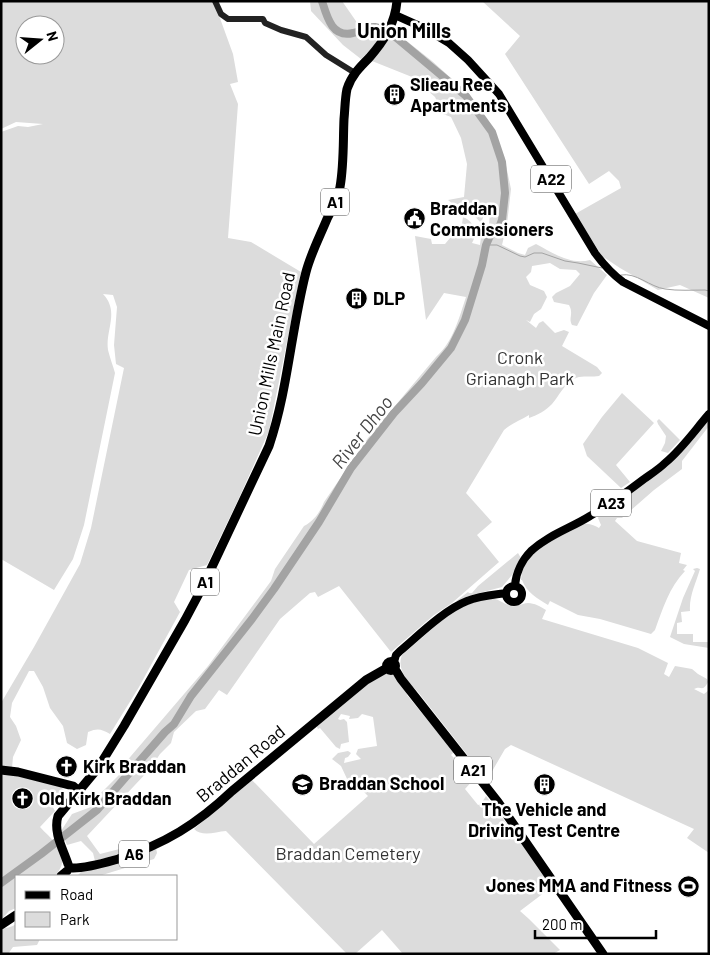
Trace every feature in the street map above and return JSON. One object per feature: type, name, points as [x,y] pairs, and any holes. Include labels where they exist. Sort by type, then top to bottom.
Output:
[{"type":"highway","name":"Union Mills Main Road","points":[[67,868],[56,829],[58,816],[93,775],[185,620],[269,446],[285,383],[297,316],[311,255],[336,202],[339,191],[346,95],[349,84],[355,73],[385,37],[394,18],[397,1]]},
{"type":"highway","name":"Braddan Road","points":[[67,868],[108,862],[143,851],[187,828],[211,810],[359,685],[376,673],[392,666]]},
{"type":"highway","name":"A21","points":[[392,666],[400,679],[498,802],[603,954]]},
{"type":"highway","points":[[1,770],[18,772],[72,786],[80,791]]},
{"type":"highway","points":[[1,925],[15,916]]},
{"type":"main road","points":[[214,1],[221,14],[228,19],[263,19],[265,23],[281,30],[306,37],[326,55],[355,73]]},
{"type":"main road","name":"A22","points":[[394,18],[424,28],[443,39],[466,58],[499,94],[595,253],[614,275],[623,282],[709,326]]},
{"type":"main road","name":"A23","points":[[515,585],[518,571],[526,557],[536,547],[589,518],[662,466],[709,414]]},
{"type":"main road","points":[[515,585],[521,590],[522,595],[520,600],[512,602],[507,599],[506,593],[510,586],[515,585]]},
{"type":"main road","name":"Braddan Road","points":[[392,666],[396,655],[400,651],[454,607],[467,600],[481,596],[506,593]]},
{"type":"green space","points":[[1,1],[212,1],[233,54],[238,82],[230,84],[238,104],[228,238],[251,242],[301,272],[269,431],[207,565],[189,570],[174,602],[180,612],[139,687],[110,734],[99,730],[88,732],[86,745],[77,749],[67,743],[63,726],[50,708],[43,687],[34,671],[29,671],[12,703],[10,717],[16,726],[21,740],[13,757],[12,768],[1,766],[1,703],[80,564],[91,528],[124,368],[116,364],[114,345],[117,307],[113,295],[103,294],[111,308],[108,350],[115,373],[84,525],[73,559],[54,590],[1,559],[1,132],[18,126],[28,127],[43,124],[16,122],[1,129]]},
{"type":"green space","points":[[310,1],[342,1],[358,24],[382,33],[373,47],[361,59],[343,45],[311,11]]},
{"type":"green space","points":[[482,1],[709,1],[709,298],[680,285],[658,290],[602,256],[575,214],[621,188],[619,181],[609,171],[589,184],[505,54],[520,36]]},
{"type":"green space","name":"Cronk Grianagh Park","points":[[394,31],[462,88],[488,124],[504,156],[511,189],[507,224],[502,245],[525,255],[528,248],[536,244],[569,260],[590,260],[607,275],[594,293],[577,326],[572,325],[569,305],[554,302],[552,297],[570,286],[580,274],[576,270],[560,269],[550,263],[532,266],[531,272],[526,277],[530,285],[544,291],[547,297],[541,309],[534,314],[530,322],[526,320],[536,328],[543,321],[555,333],[564,330],[569,332],[562,346],[597,367],[602,373],[599,376],[579,377],[570,381],[544,411],[529,418],[529,415],[504,430],[466,493],[492,522],[477,535],[499,562],[391,652],[339,586],[318,597],[315,592],[310,593],[280,619],[227,695],[219,690],[205,709],[196,711],[174,732],[171,743],[160,754],[150,769],[87,836],[100,854],[151,841],[129,851],[95,861],[93,853],[81,841],[67,845],[61,831],[72,814],[91,807],[96,798],[122,772],[125,763],[208,666],[271,581],[275,569],[304,526],[316,516],[368,438],[442,351],[458,321],[466,297],[444,293],[426,320],[415,236],[431,239],[432,244],[445,244],[450,238],[461,231],[463,217],[470,221],[474,228],[475,235],[472,243],[480,245],[482,229],[489,226],[490,211],[484,215],[481,223],[469,210],[448,200],[464,197],[467,164],[461,138],[451,117],[443,114],[435,97],[412,77],[372,61]]},
{"type":"green space","points":[[622,393],[654,423],[616,465],[630,482],[621,488],[587,456],[583,444]]},
{"type":"green space","points":[[659,419],[680,440],[668,453],[661,451],[666,436],[658,424],[657,421]]},
{"type":"green space","points":[[709,419],[709,426],[682,461],[682,469],[622,518],[617,518],[615,521],[637,541],[681,553],[679,563],[687,565],[671,591],[655,630],[651,634],[600,619],[578,615],[550,601],[548,605],[530,592],[521,580],[526,562],[531,555],[551,540],[580,525],[588,524],[599,528],[601,525],[598,518],[602,512],[628,495]]},
{"type":"green space","points":[[518,553],[521,558],[512,575],[502,587],[455,602],[468,592],[472,593]]},
{"type":"green space","points":[[693,569],[700,569],[692,595],[690,611],[681,612],[682,622],[677,623],[677,634],[693,634],[693,642],[709,642],[709,648],[684,644],[670,637],[683,598],[695,571]]},
{"type":"green space","points":[[489,598],[511,606],[526,603],[535,604],[546,610],[542,619],[638,648],[668,663],[664,674],[669,677],[675,666],[692,669],[707,679],[708,682],[703,688],[694,689],[704,694],[709,690],[709,853],[687,838],[694,829],[511,745],[505,749],[487,780],[407,680],[402,671],[401,660],[402,655],[448,615],[458,609]]},
{"type":"green space","name":"Braddan Cemetery","points":[[386,673],[393,675],[405,687],[407,695],[454,752],[451,755],[455,759],[458,758],[474,779],[465,789],[478,805],[481,804],[486,796],[553,886],[520,911],[560,950],[553,954],[403,954],[382,930],[355,954],[347,954],[226,831],[201,833],[194,829],[251,779],[314,844],[368,796],[360,788],[353,787],[341,766],[332,759],[338,753],[348,751],[351,753],[345,758],[344,763],[361,759],[356,754],[358,749],[377,746],[373,717],[362,714],[358,718],[349,719],[350,716],[341,714],[338,719],[344,719],[347,722],[349,742],[341,744],[340,749],[316,725],[355,691]]},
{"type":"green space","points":[[1,773],[19,774],[60,786],[66,792],[62,802],[56,798],[51,804],[55,811],[40,827],[60,850],[62,862],[56,875],[15,875],[15,908],[9,911],[1,920]]},
{"type":"green space","points":[[156,848],[157,853],[154,859],[102,875],[78,875],[82,871]]},
{"type":"green space","points":[[15,924],[15,940],[40,940],[37,945],[13,947],[8,954],[1,954],[1,930]]},
{"type":"waterway","name":"River Dhoo","points":[[1,883],[97,810],[174,724],[191,696],[274,589],[319,522],[351,468],[394,413],[451,348],[465,320],[482,265],[486,245],[490,236],[499,228],[502,220],[505,193],[502,162],[492,132],[466,96],[393,35],[384,30],[372,27],[346,34],[335,29],[328,19],[322,1]]},
{"type":"waterway","points":[[486,245],[497,245],[525,257],[534,253],[542,253],[565,261],[602,268]]},
{"type":"waterway","points":[[621,275],[638,278],[659,288],[709,291]]},
{"type":"place","name":"Slieau Ree Apartments","points":[[394,95]]},
{"type":"place","name":"Braddan Commissioners","points":[[414,219]]},
{"type":"place","name":"DLP","points":[[357,299]]},
{"type":"place","name":"Kirk Braddan","points":[[67,767]]},
{"type":"place","name":"Braddan School","points":[[303,784]]},
{"type":"place","name":"The Vehicle and Driving Test Centre","points":[[544,785]]},
{"type":"place","name":"Old Kirk Braddan","points":[[23,799]]},
{"type":"place","name":"Jones MMA and Fitness","points":[[688,886]]},
{"type":"district","name":"Union Mills","points":[[404,31]]}]
